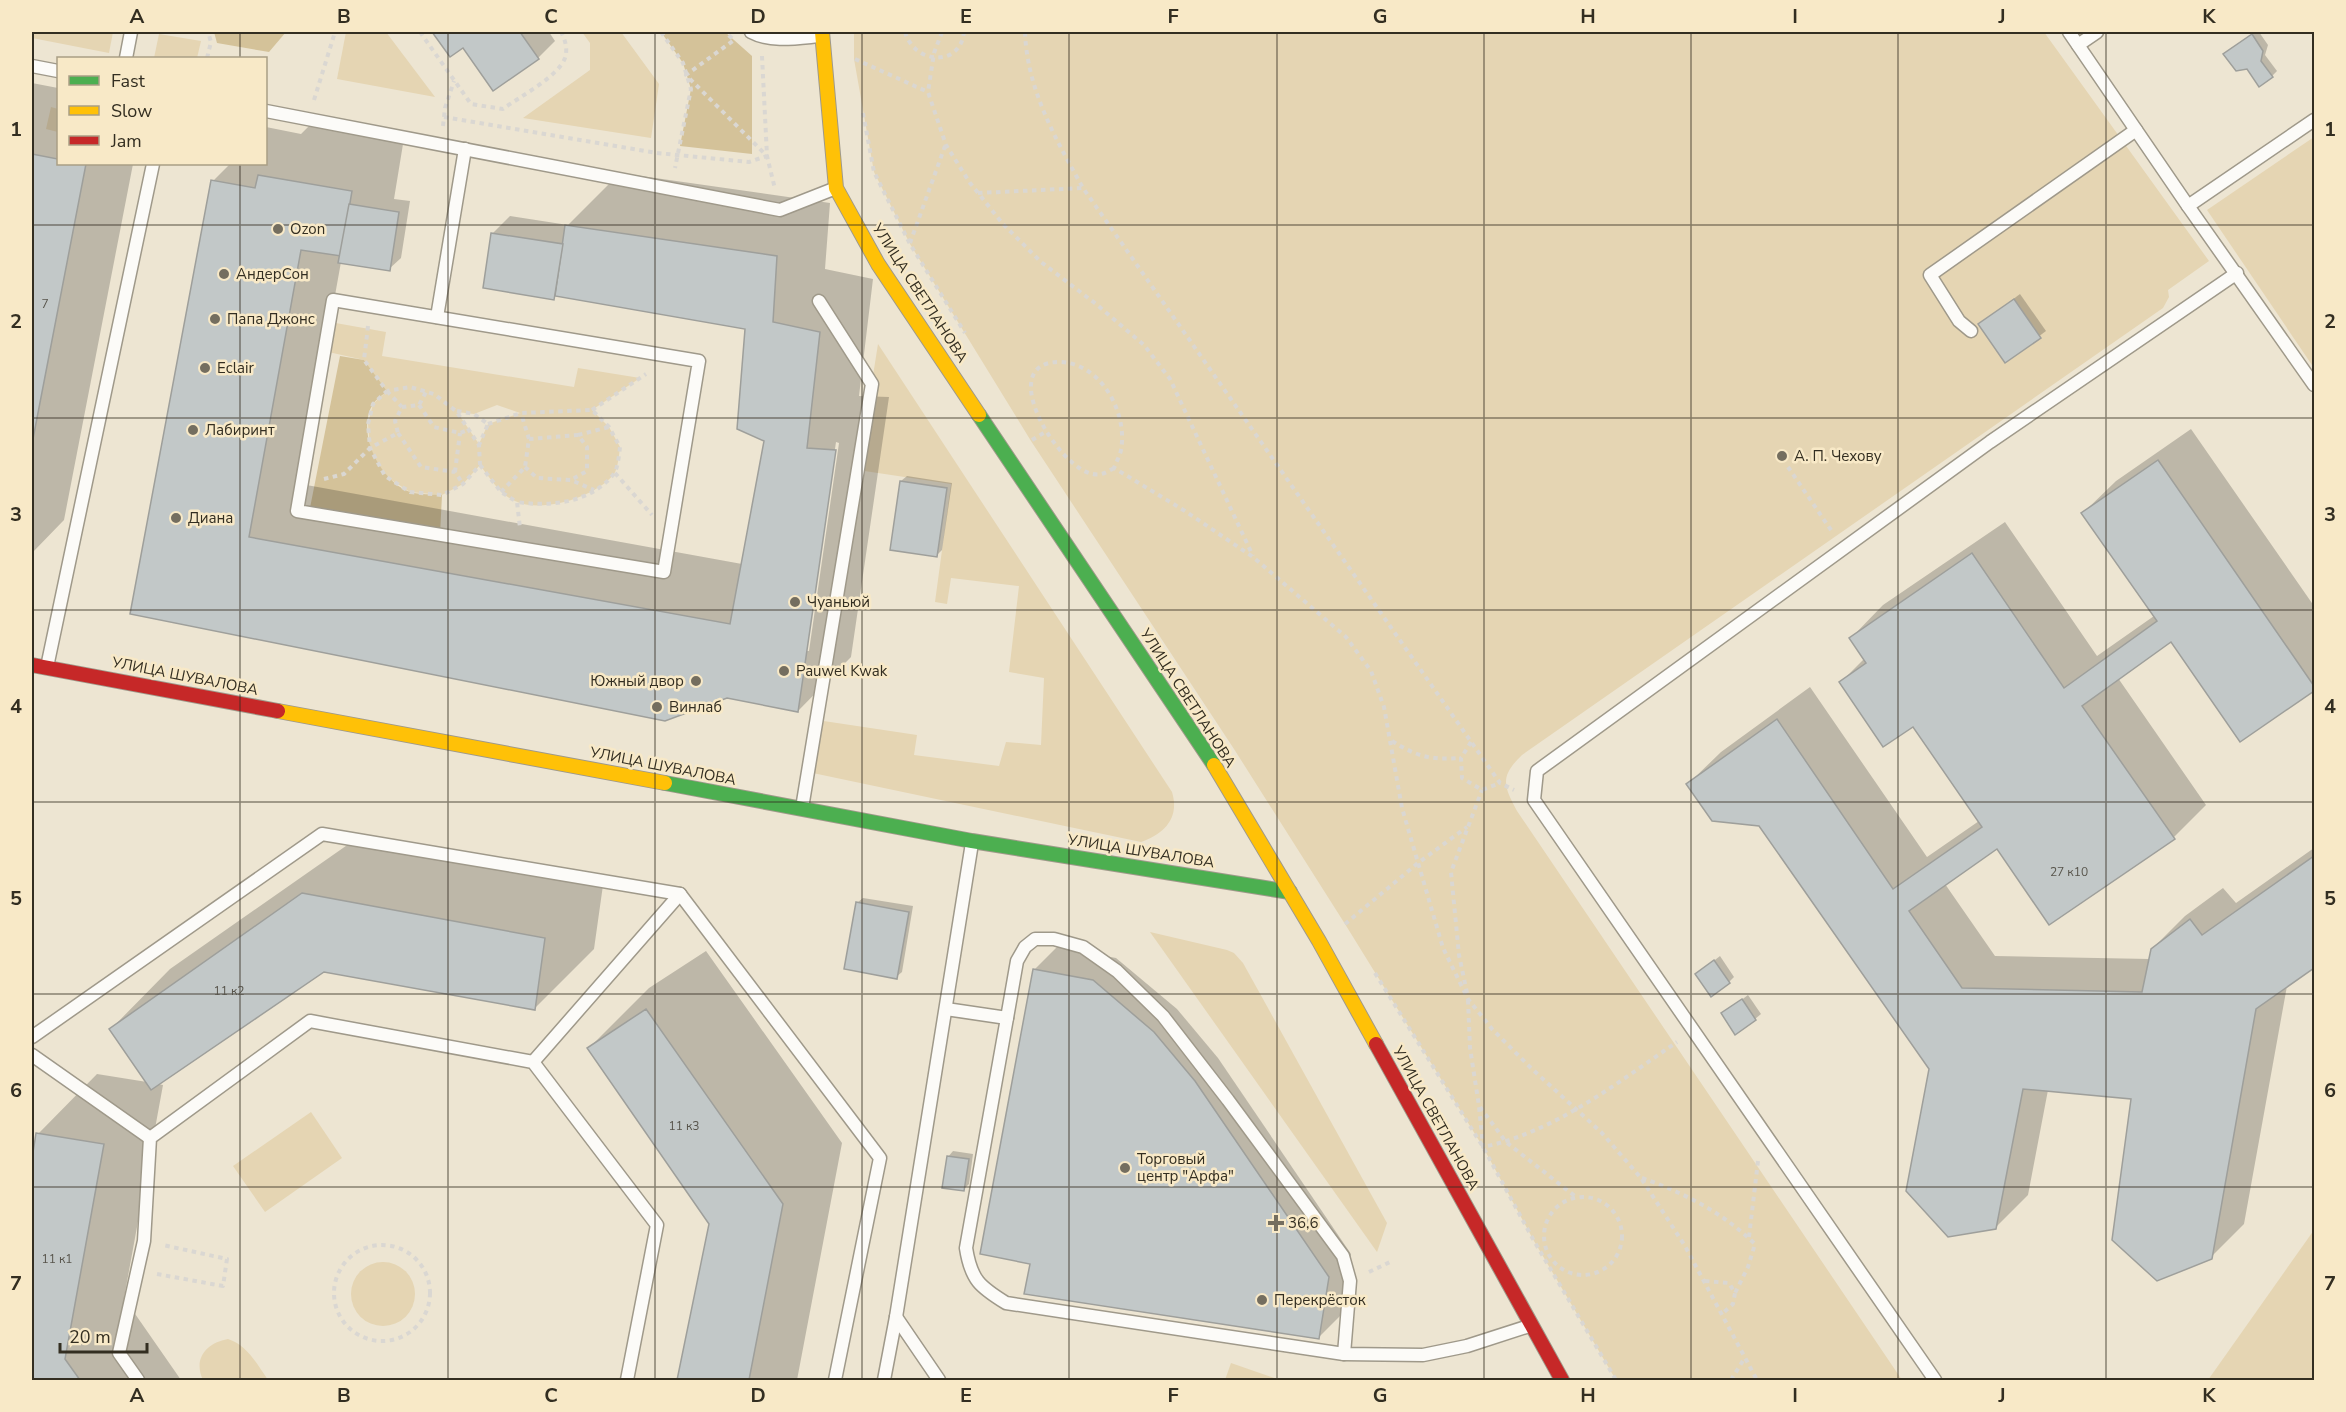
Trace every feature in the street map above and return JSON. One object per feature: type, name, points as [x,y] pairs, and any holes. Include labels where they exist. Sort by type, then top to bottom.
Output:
[{"type":"street","name":"УЛИЦА СВЕТЛАНОВА","points":[[822,34],[836,188],[878,264],[1213,764],[1319,941],[1562,1380]]},
{"type":"street","name":"УЛИЦА ШУВАЛОВА","points":[[36,668],[972,842],[1290,892]]},
{"type":"lane","points":[[126,57],[131,32]]},
{"type":"lane","points":[[2069,32],[2314,385]]},
{"type":"lane","points":[[2078,45],[2097,32]]},
{"type":"lane","points":[[756,34],[787,38],[822,34]]},
{"type":"lane","points":[[32,66],[57,71]]},
{"type":"lane","points":[[267,111],[780,210],[836,188]]},
{"type":"lane","points":[[2188,206],[2314,120]]},
{"type":"lane","points":[[1971,331],[1959,321],[1930,275],[2136,130]]},
{"type":"lane","points":[[437,317],[465,149]]},
{"type":"lane","points":[[36,668],[153,165]]},
{"type":"lane","points":[[1935,1380],[1534,800],[1537,771],[1990,442],[2237,273]]},
{"type":"lane","points":[[333,300],[437,317],[699,361],[664,572],[297,511],[333,300]]},
{"type":"lane","points":[[802,809],[872,384],[819,301]]},
{"type":"lane","points":[[32,1037],[322,834],[680,894],[880,1158],[835,1380]]},
{"type":"lane","points":[[884,1380],[972,842]]},
{"type":"lane","points":[[533,1062],[680,894]]},
{"type":"lane","points":[[1344,1354],[1350,1281],[1343,1256],[1228,1100],[1163,1016],[1117,971],[1083,947],[1054,939],[1035,939],[1025,947],[1017,961],[966,1248],[969,1268],[984,1289],[1006,1303],[1344,1354],[1423,1354],[1467,1346],[1531,1325]]},
{"type":"lane","points":[[946,1009],[1007,1018]]},
{"type":"lane","points":[[150,1138],[310,1021],[533,1062],[657,1225],[627,1380]]},
{"type":"lane","points":[[32,1055],[150,1138]]},
{"type":"lane","points":[[138,1380],[119,1353],[144,1241],[150,1138]]},
{"type":"lane","points":[[896,1317],[939,1380]]},
{"type":"path","points":[[207,57],[211,42],[208,32]]},
{"type":"path","points":[[318,86],[335,32]]},
{"type":"path","points":[[420,32],[471,104],[503,109],[555,72],[565,58],[566,41],[561,32]]},
{"type":"path","points":[[662,32],[683,63],[691,89],[670,189]]},
{"type":"path","points":[[686,75],[734,40],[725,32]]},
{"type":"path","points":[[905,32],[914,49],[922,55],[934,58],[952,53],[959,46],[964,32]]},
{"type":"path","points":[[942,32],[934,58],[928,92],[946,145],[978,193],[1003,224],[1041,262],[1096,303],[1144,345],[1170,379],[1253,557]]},
{"type":"path","points":[[1025,32],[1026,57],[1038,101],[1083,188],[1500,783],[1534,800]]},
{"type":"path","points":[[756,34],[766,156],[780,210]]},
{"type":"path","points":[[854,59],[928,92]]},
{"type":"path","points":[[686,75],[766,156]]},
{"type":"path","points":[[445,108],[454,80]]},
{"type":"path","points":[[444,117],[678,154],[749,162],[766,156]]},
{"type":"path","points":[[910,243],[946,145]]},
{"type":"path","points":[[978,193],[1083,188]]},
{"type":"path","points":[[370,306],[364,360],[402,407]]},
{"type":"path","points":[[592,410],[609,427],[620,447],[615,473],[594,490],[563,503],[535,505],[517,502],[501,492],[480,465],[479,445],[488,424],[521,413],[592,410],[672,356]]},
{"type":"path","points":[[1050,362],[1068,362],[1086,370],[1102,384],[1115,402],[1122,426],[1121,451],[1114,468],[1104,474],[1092,474],[1076,466],[1053,443],[1035,408],[1029,382],[1036,369],[1050,362]]},
{"type":"path","points":[[479,445],[456,411],[434,394],[410,387],[387,391],[373,404],[368,424],[370,448],[385,476],[410,492],[442,495],[464,484],[480,465]]},
{"type":"path","points":[[419,405],[426,392]]},
{"type":"path","points":[[402,407],[419,405]]},
{"type":"path","points":[[419,405],[434,427],[460,433],[470,429]]},
{"type":"path","points":[[402,407],[395,421],[398,433],[421,467],[455,472]]},
{"type":"path","points":[[456,411],[474,414],[488,424]]},
{"type":"path","points":[[501,492],[525,467],[529,439],[521,413]]},
{"type":"path","points":[[529,439],[578,435],[609,427]]},
{"type":"path","points":[[1031,441],[1047,431]]},
{"type":"path","points":[[302,485],[344,474],[370,448],[398,433]]},
{"type":"path","points":[[460,433],[455,472],[464,484]]},
{"type":"path","points":[[571,480],[587,471],[587,447],[578,435]]},
{"type":"path","points":[[525,467],[537,478],[571,480],[594,490]]},
{"type":"path","points":[[1788,467],[1843,549]]},
{"type":"path","points":[[1114,468],[1185,511],[1253,557],[1346,637],[1365,662],[1371,671],[1384,708],[1392,741],[1402,808],[1443,948],[1468,999],[1492,1029],[1601,1132],[1641,1178],[1685,1246],[1757,1380]]},
{"type":"path","points":[[615,473],[670,536]]},
{"type":"path","points":[[517,502],[518,526],[534,550]]},
{"type":"path","points":[[1392,741],[1408,751],[1436,760],[1461,758]]},
{"type":"path","points":[[1471,742],[1461,758],[1462,778],[1482,790]]},
{"type":"path","points":[[1500,783],[1482,790],[1451,872],[1459,955],[1468,999],[1470,1048],[1483,1147],[1506,1142],[1576,1110],[1694,1031]]},
{"type":"path","points":[[1345,924],[1418,863],[1468,827]]},
{"type":"path","points":[[1479,1106],[1506,1142],[1576,1197],[1588,1196],[1600,1200],[1618,1217],[1622,1235],[1619,1253],[1601,1271],[1590,1275],[1576,1275],[1563,1270],[1547,1258],[1545,1250],[1543,1236],[1552,1211],[1563,1202],[1576,1197]]},
{"type":"path","points":[[1749,1238],[1762,1130]]},
{"type":"path","points":[[1641,1178],[1674,1189],[1700,1203],[1736,1226],[1755,1244],[1748,1268],[1735,1293],[1733,1304],[1722,1314]]},
{"type":"path","points":[[138,1270],[223,1286],[227,1259],[144,1241]]},
{"type":"path","points":[[379,1244],[394,1246],[408,1252],[427,1276],[430,1290],[429,1305],[423,1319],[399,1338],[384,1341],[369,1340],[356,1334],[344,1323],[333,1295],[335,1281],[341,1267],[351,1256],[364,1248],[379,1244]]},
{"type":"path","points":[[1704,1281],[1728,1283],[1735,1293]]},
{"type":"path","points":[[1731,1380],[1745,1358]]},
{"type":"shaded area","points":[[32,32],[113,32],[109,53],[32,38]]},
{"type":"shaded area","points":[[214,32],[286,32],[269,52],[217,43]]},
{"type":"shaded area","points":[[346,32],[386,32],[435,97],[337,79]]},
{"type":"shaded area","points":[[582,32],[621,32],[659,84],[651,138],[523,118],[590,70],[590,43]]},
{"type":"shaded area","points":[[661,32],[725,32],[752,56],[752,154],[680,146],[691,89],[683,63]]},
{"type":"shaded area","points":[[854,32],[2044,32],[2209,261],[2168,290],[2169,297],[2163,308],[1522,755],[1510,770],[1506,782],[1509,795],[1517,811],[1902,1380],[1616,1380],[1534,1241],[1483,1147],[1345,924],[1234,749],[1031,441],[910,244],[874,172],[854,59]]},
{"type":"shaded area","points":[[159,34],[201,41],[197,57],[154,57]]},
{"type":"shaded area","points":[[51,107],[57,109],[57,132],[46,129]]},
{"type":"shaded area","points":[[2314,137],[2314,368],[2207,210]]},
{"type":"shaded area","points":[[330,322],[386,332],[382,356],[574,387],[578,368],[640,378],[592,410],[609,427],[620,447],[614,474],[595,490],[568,501],[539,506],[526,505],[504,494],[480,465],[463,484],[442,495],[410,492],[385,476],[370,448],[368,424],[373,404],[387,391],[364,360],[324,351]],"holes":[[[497,405],[520,413],[488,424],[479,444],[457,412],[474,414]]]},
{"type":"shaded area","points":[[878,344],[1172,792],[1174,810],[1172,817],[1163,830],[1149,839],[1141,842],[808,772],[817,720],[917,735],[914,755],[999,766],[1006,742],[1041,745],[1044,678],[1009,672],[1019,586],[951,578],[947,604],[935,602],[951,484],[858,470]]},
{"type":"shaded area","points":[[340,356],[364,360],[387,391],[374,402],[368,415],[369,442],[381,467],[399,486],[414,493],[442,495],[440,535],[309,513]]},
{"type":"shaded area","points":[[1150,932],[1227,950],[1234,953],[1243,963],[1387,1223],[1377,1252]]},
{"type":"shaded area","points":[[311,1112],[342,1158],[265,1212],[233,1166]]},
{"type":"shaded area","points":[[2314,1230],[2314,1380],[2208,1380]]},
{"type":"shaded area","points":[[377,1262],[389,1262],[406,1271],[413,1282],[415,1294],[413,1306],[406,1317],[389,1326],[377,1326],[365,1321],[356,1312],[351,1300],[351,1288],[356,1276],[365,1267]]},
{"type":"shaded area","points":[[228,1339],[246,1350],[268,1380],[203,1380],[200,1365],[204,1353],[213,1344]]},
{"type":"shaded area","points":[[1231,1363],[1280,1380],[1225,1380]]},
{"type":"building","points":[[432,32],[520,32],[539,59],[493,91],[463,48],[450,57]]},
{"type":"building","points":[[2252,34],[2263,51],[2261,61],[2273,77],[2259,87],[2247,69],[2236,71],[2223,54]]},
{"type":"building","points":[[32,154],[57,159],[57,165],[86,165],[32,444]]},
{"type":"building","points":[[258,175],[352,191],[341,256],[301,250],[249,537],[730,624],[764,441],[737,429],[745,329],[555,296],[565,225],[777,256],[773,322],[820,332],[807,448],[836,450],[798,712],[727,698],[665,721],[130,614],[211,180],[255,188]]},
{"type":"building","points":[[349,204],[399,212],[390,271],[338,263]]},
{"type":"building","points":[[491,233],[563,244],[554,300],[483,288]]},
{"type":"building","points":[[2014,299],[2041,338],[2005,363],[1978,324]]},
{"type":"building","points":[[2158,460],[2314,686],[2314,691],[2240,742],[2171,642],[2082,706],[2175,839],[2049,925],[1997,849],[1909,911],[1962,988],[2142,992],[2151,949],[2190,919],[2202,935],[2314,856],[2314,968],[2256,1009],[2212,1259],[2157,1281],[2112,1240],[2131,1099],[2023,1089],[1996,1229],[1948,1237],[1906,1191],[1929,1069],[1759,826],[1712,821],[1686,784],[1777,719],[1893,889],[1982,827],[1913,727],[1883,747],[1839,682],[1866,663],[1849,638],[1972,553],[2064,688],[2157,621],[2081,513]]},
{"type":"building","points":[[900,481],[947,488],[937,557],[890,550]]},
{"type":"building","points":[[302,893],[545,938],[535,1010],[324,972],[151,1090],[109,1029]]},
{"type":"building","points":[[856,902],[909,912],[897,979],[844,969]]},
{"type":"building","points":[[1714,960],[1730,983],[1711,997],[1695,974]]},
{"type":"building","name":"Торговый центр \"Арфа\"","points":[[1033,969],[1093,980],[1154,1032],[1195,1081],[1329,1277],[1319,1339],[1024,1294],[1030,1264],[980,1254]]},
{"type":"building","points":[[1742,999],[1756,1020],[1735,1035],[1721,1013]]},
{"type":"building","points":[[646,1009],[783,1204],[749,1380],[677,1380],[709,1224],[587,1048]]},
{"type":"building","points":[[36,1133],[104,1144],[65,1359],[80,1380],[32,1380],[32,1159]]},
{"type":"building","points":[[947,1156],[969,1159],[964,1191],[942,1188]]},
{"type":"traffic: fast","points":[[979,415],[1214,765]]},
{"type":"traffic: fast","points":[[665,783],[972,841],[1290,892]]},
{"type":"traffic: slow","points":[[822,32],[836,188],[878,264],[979,415]]},
{"type":"traffic: slow","points":[[278,711],[665,783]]},
{"type":"traffic: slow","points":[[1214,765],[1319,941],[1376,1044]]},
{"type":"traffic: jam","points":[[32,665],[278,711]]},
{"type":"traffic: jam","points":[[1376,1044],[1562,1380]]},
{"type":"place","name":"Ozon","points":[[278,229]]},
{"type":"place","name":"АндерСон","points":[[224,274]]},
{"type":"place","name":"Папа Джонс","points":[[215,319]]},
{"type":"place","name":"Eclair","points":[[205,368]]},
{"type":"place","name":"Лабиринт","points":[[193,430]]},
{"type":"place","name":"А. П. Чехову","points":[[1782,456]]},
{"type":"place","name":"Диана","points":[[176,518]]},
{"type":"place","name":"Чуаньюй","points":[[795,602]]},
{"type":"place","name":"Pauwel Kwak","points":[[784,671]]},
{"type":"place","name":"Южный двор","points":[[696,681]]},
{"type":"place","name":"Винлаб","points":[[657,707]]},
{"type":"place","name":"Торговый центр \"Арфа\"","points":[[1125,1168]]},
{"type":"place","name":"36,6","points":[[1276,1223]]},
{"type":"place","name":"Перекрёсток","points":[[1262,1300]]}]
